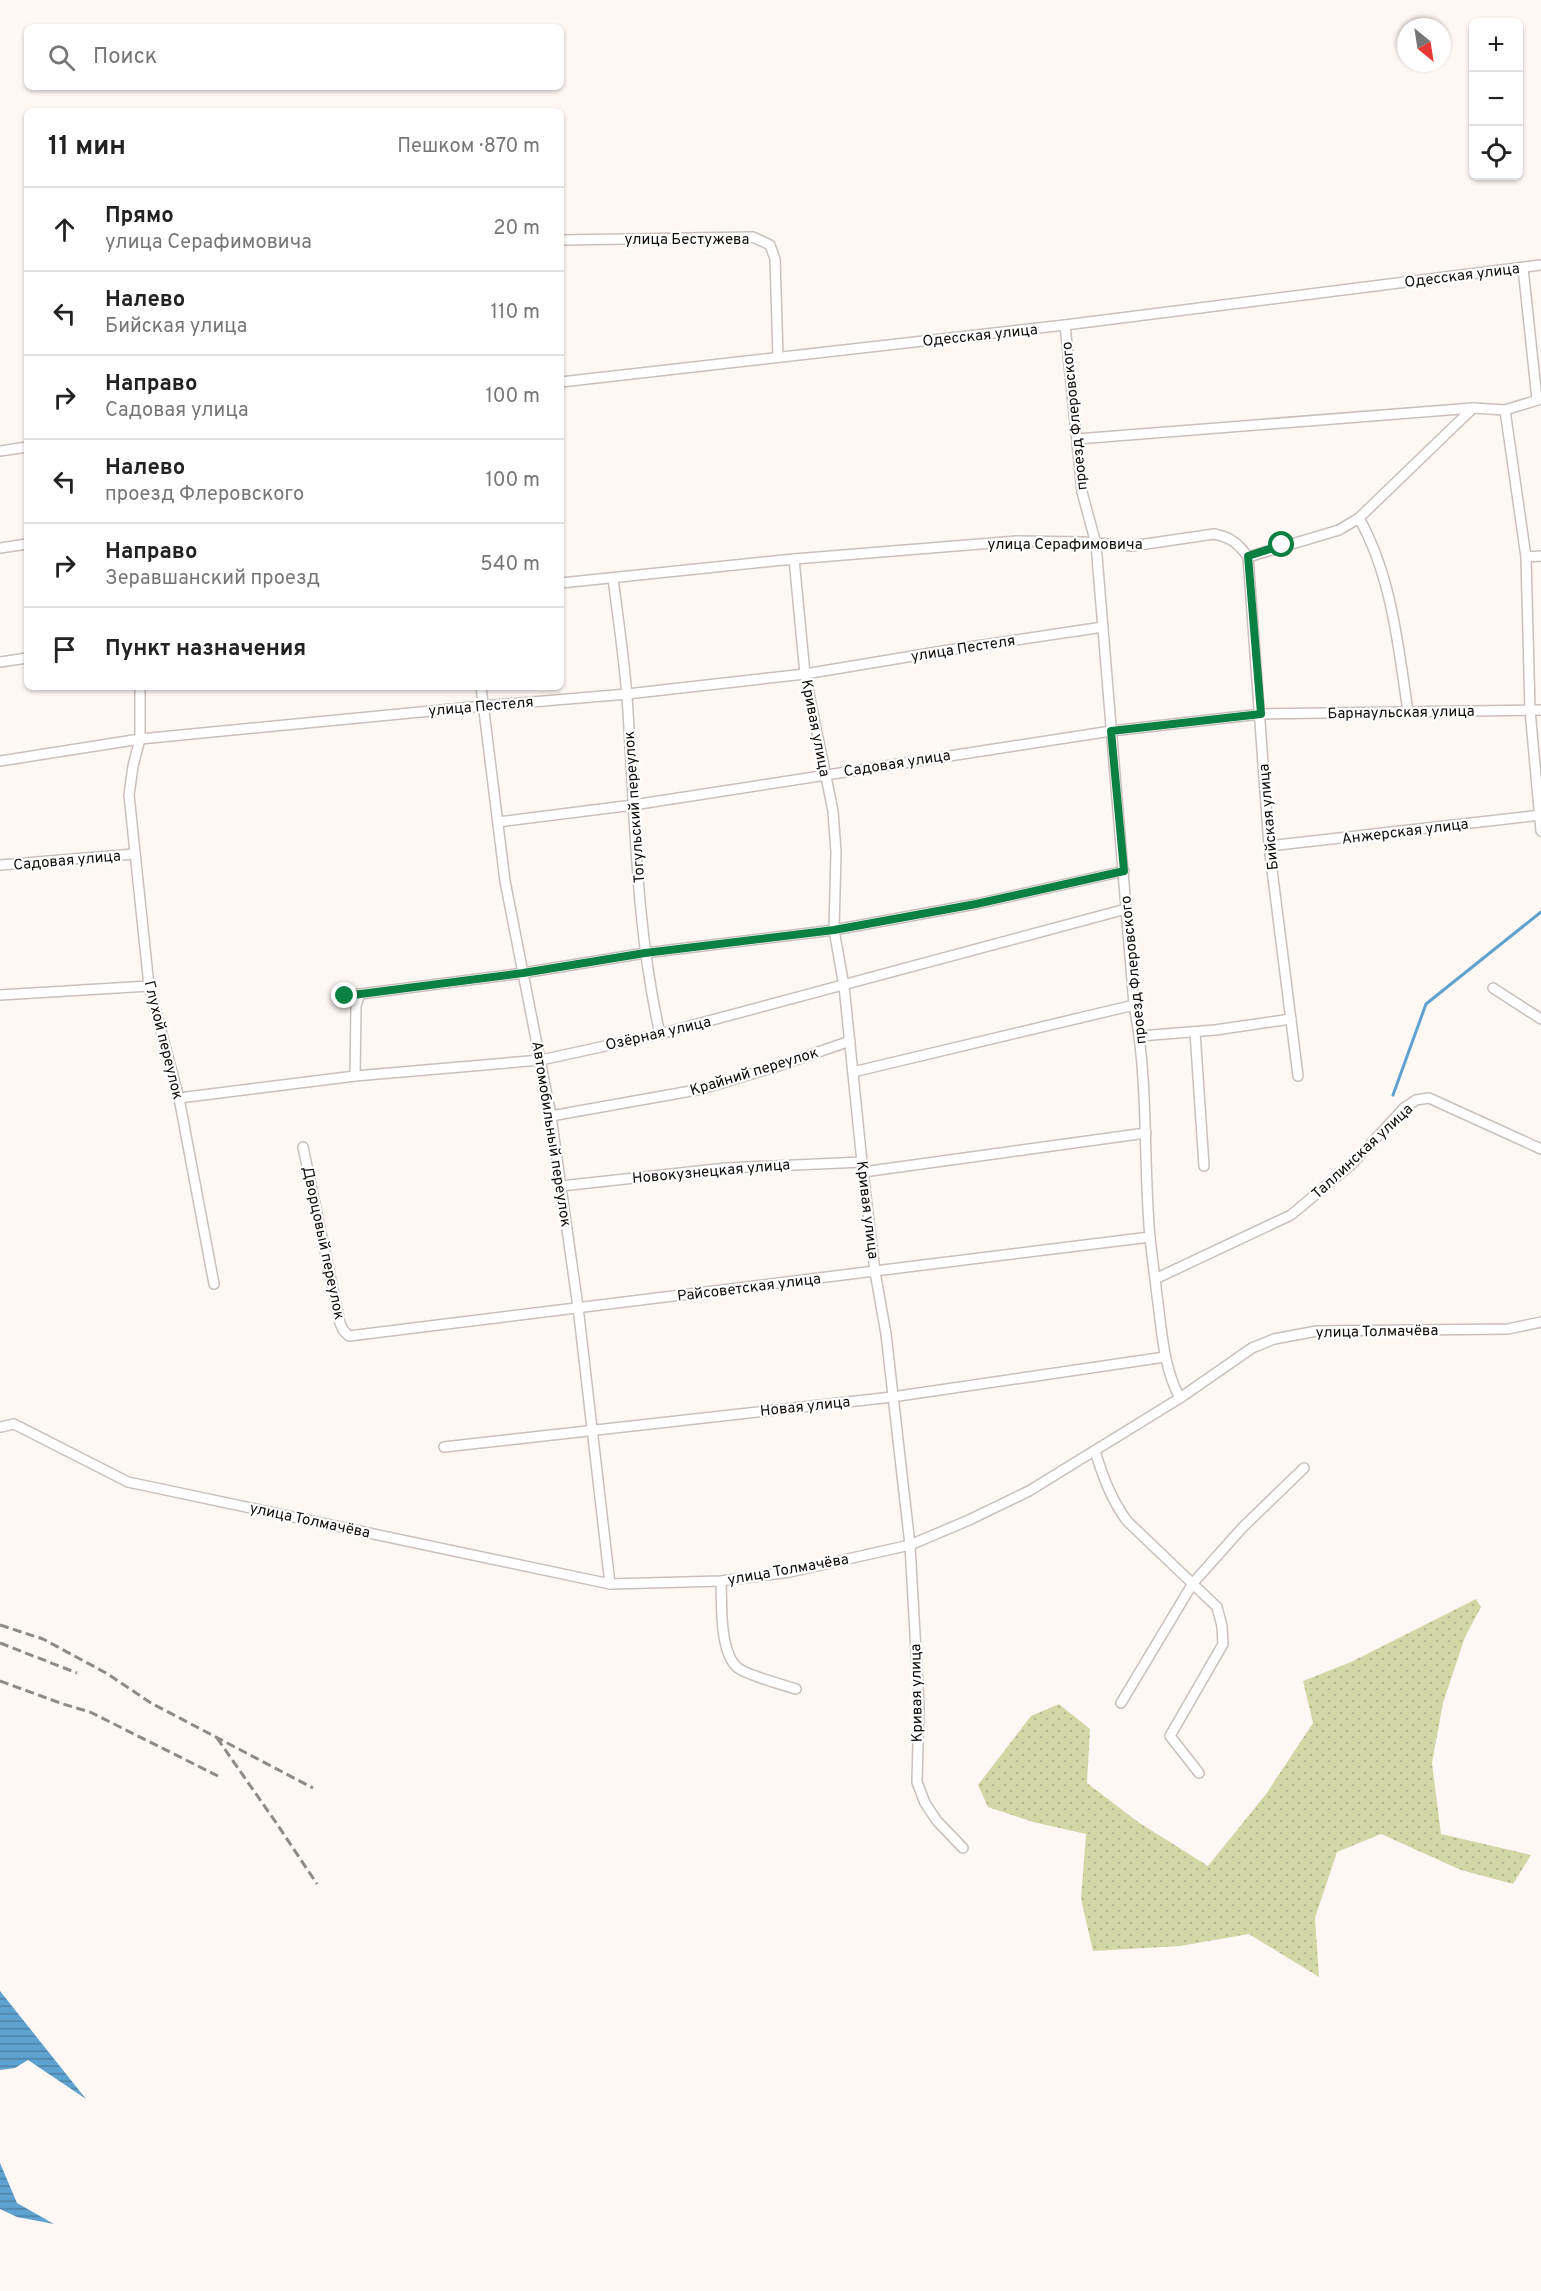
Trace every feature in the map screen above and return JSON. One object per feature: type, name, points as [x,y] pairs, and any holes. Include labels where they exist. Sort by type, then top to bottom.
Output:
[{"type":"street","name":"улица Бестужева","points":[[564,240],[753,237],[770,244],[775,259],[778,357]]},
{"type":"street","name":"Одесская улица","points":[[564,382],[1065,325],[1541,266]]},
{"type":"street","points":[[1077,439],[1473,408],[1505,410],[1539,399],[1523,268]]},
{"type":"street","name":"проезд Флеровского","points":[[1065,325],[1082,492],[1096,544],[1134,1005],[1140,1036],[1150,1237],[1165,1357],[1170,1378],[1180,1398]]},
{"type":"street","points":[[1248,556],[1339,530],[1359,518],[1473,408]]},
{"type":"street","points":[[1505,410],[1526,558],[1530,710],[1541,831]]},
{"type":"street","points":[[0,451],[24,447]]},
{"type":"street","points":[[1359,518],[1380,563],[1396,631],[1408,711]]},
{"type":"street","name":"улица Серафимовича","points":[[564,584],[794,559],[1017,541],[1132,546],[1214,534],[1234,540],[1248,556]]},
{"type":"street","points":[[0,548],[24,544]]},
{"type":"street","name":"Бийская улица","points":[[1248,556],[1269,846],[1298,1076]]},
{"type":"street","points":[[1526,558],[1541,556]]},
{"type":"street","name":"Кривая улица","points":[[794,559],[805,675],[833,811],[836,852],[834,930],[844,986],[863,1172],[875,1272],[886,1334],[910,1545],[919,1705],[917,1782],[925,1803],[936,1821],[963,1848]]},
{"type":"street","name":"Тогульский переулок","points":[[613,578],[627,694],[645,953],[660,1034]]},
{"type":"street","name":"улица Пестеля","points":[[0,761],[140,739],[627,694],[805,675],[1103,627]]},
{"type":"street","points":[[0,662],[24,658]]},
{"type":"street","name":"Глухой переулок","points":[[140,690],[140,739],[129,795],[149,986],[179,1098],[214,1284]]},
{"type":"street","name":"Автомобильный переулок","points":[[481,690],[505,881],[551,1116],[578,1307],[610,1584]]},
{"type":"street","name":"Барнаульская улица","points":[[1261,714],[1541,710]]},
{"type":"street","name":"Садовая улица","points":[[498,822],[633,805],[1111,731],[1261,714]]},
{"type":"street","name":"Анжерская улица","points":[[1269,846],[1541,815]]},
{"type":"street","name":"Садовая улица","points":[[0,865],[134,854]]},
{"type":"street","points":[[345,996],[523,973],[645,953],[834,930],[976,904],[1124,871]]},
{"type":"street","name":"Озёрная улица","points":[[179,1098],[355,1076],[541,1060],[660,1034],[1126,909]]},
{"type":"street","points":[[0,995],[149,986]]},
{"type":"street","points":[[1492,988],[1541,1019]]},
{"type":"street","points":[[355,1076],[356,1006],[359,996]]},
{"type":"street","points":[[853,1072],[1134,1005]]},
{"type":"street","points":[[1140,1036],[1195,1032],[1292,1019]]},
{"type":"street","points":[[1195,1032],[1204,1166]]},
{"type":"street","name":"Крайний переулок","points":[[551,1116],[702,1089],[850,1041]]},
{"type":"street","name":"Таллинская улица","points":[[1155,1279],[1291,1215],[1352,1164],[1404,1108],[1416,1100],[1429,1098],[1541,1149]]},
{"type":"street","points":[[863,1172],[1146,1133]]},
{"type":"street","name":"Дворцовый переулок","points":[[303,1147],[340,1323],[349,1336]]},
{"type":"street","name":"Новокузнецкая улица","points":[[561,1186],[726,1168],[862,1162]]},
{"type":"street","name":"Райсоветская улица","points":[[349,1336],[1150,1237]]},
{"type":"street","name":"улица Толмачёва","points":[[1,1427],[14,1424],[128,1482],[610,1584],[721,1581],[790,1572],[910,1545],[969,1520],[1029,1491],[1180,1398],[1252,1348],[1274,1339],[1317,1331],[1508,1329],[1541,1322]]},
{"type":"street","name":"Новая улица","points":[[444,1447],[892,1397],[1165,1357]]},
{"type":"street","points":[[1095,1451],[1107,1488],[1127,1521],[1217,1608],[1222,1626],[1223,1644],[1170,1736],[1199,1773]]},
{"type":"street","points":[[1121,1703],[1192,1583],[1243,1527],[1304,1468]]},
{"type":"street","points":[[721,1581],[725,1644],[730,1657],[739,1669],[796,1689]]},
{"type":"green space","points":[[1476,1599],[1481,1607],[1465,1637],[1443,1703],[1432,1763],[1441,1834],[1531,1855],[1513,1884],[1461,1870],[1381,1834],[1337,1852],[1315,1918],[1319,1977],[1249,1934],[1180,1946],[1093,1951],[1081,1899],[1086,1834],[1033,1822],[988,1807],[978,1785],[1031,1716],[1059,1704],[1090,1729],[1087,1783],[1138,1822],[1208,1866],[1266,1794],[1313,1723],[1303,1681],[1351,1662]]},
{"type":"water","points":[[0,1991],[86,2099],[28,2060],[15,2068],[0,2070]]},
{"type":"water","points":[[0,2163],[17,2203],[54,2224],[17,2217],[0,2209]]},
{"type":"waterway","points":[[1393,1095],[1426,1004],[1541,912]]},
{"type":"railway","points":[[0,1625],[43,1639],[106,1673],[151,1703],[313,1788]]},
{"type":"railway","points":[[0,1643],[77,1673]]},
{"type":"railway","points":[[0,1681],[90,1712],[218,1776]]},
{"type":"railway","points":[[217,1738],[317,1884]]},
{"type":"route","points":[[345,996],[523,973],[645,953],[834,930],[976,904],[1124,871],[1111,731],[1261,714],[1248,556],[1282,545]]}]
